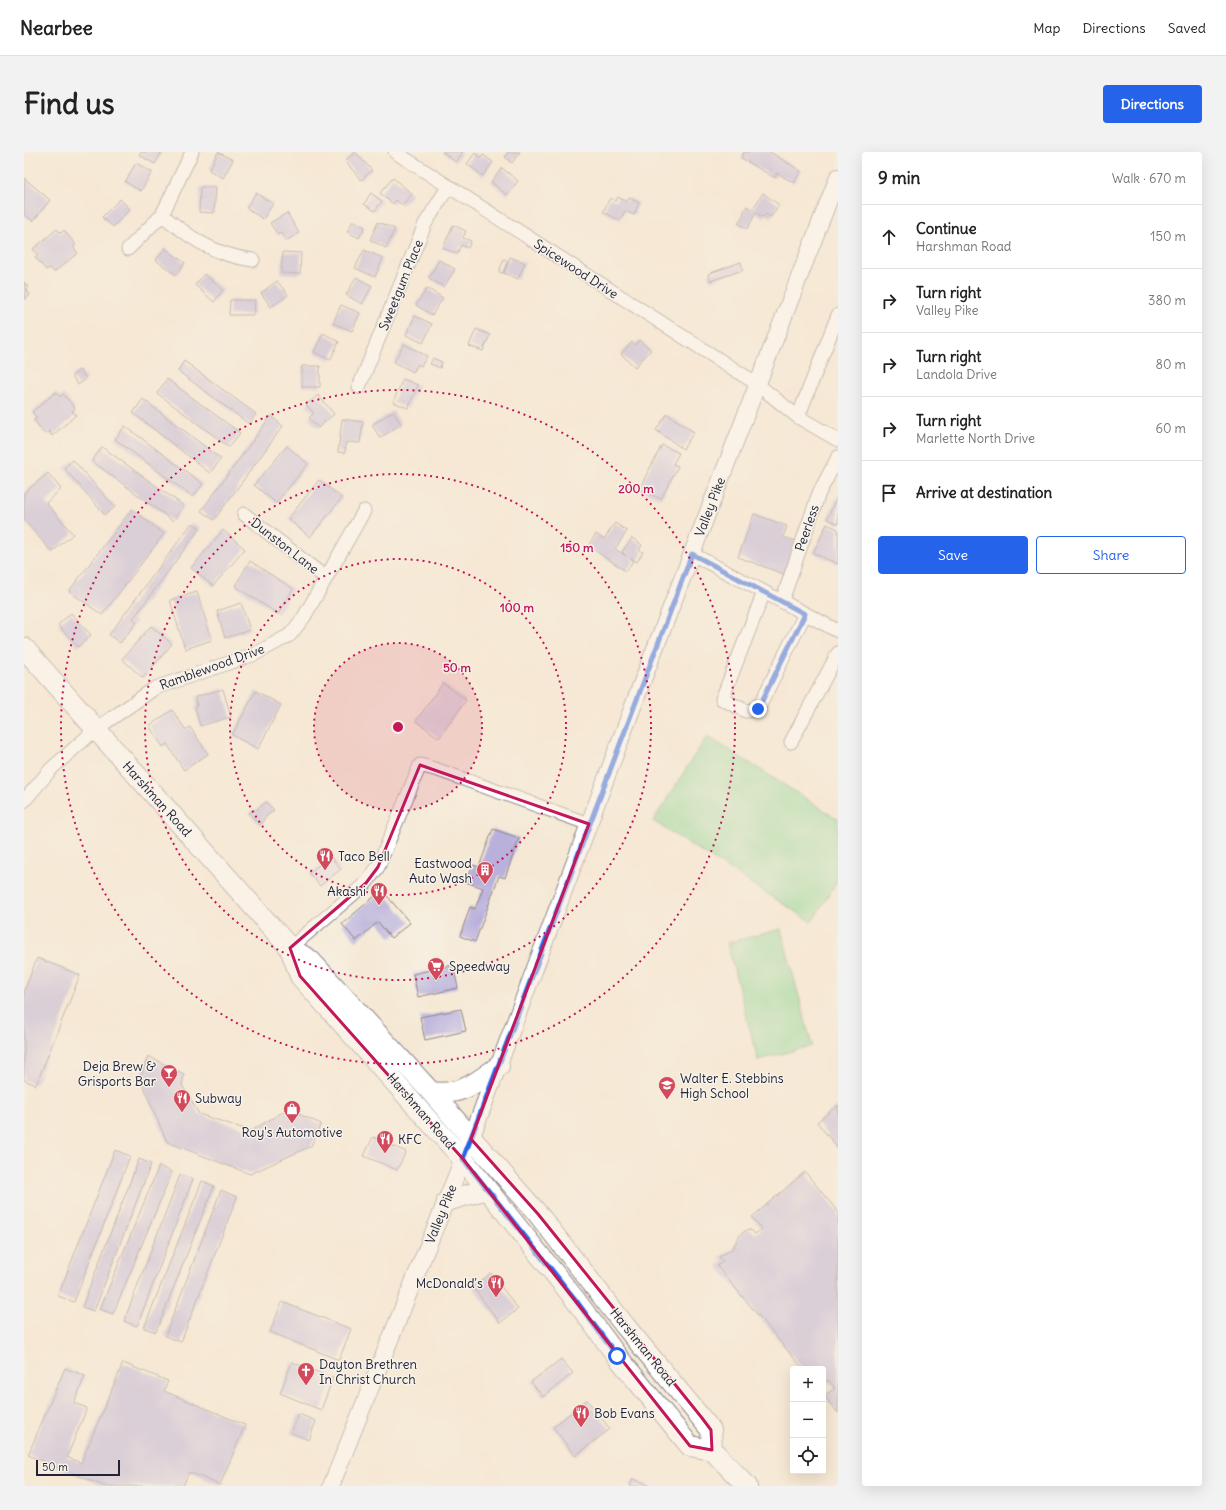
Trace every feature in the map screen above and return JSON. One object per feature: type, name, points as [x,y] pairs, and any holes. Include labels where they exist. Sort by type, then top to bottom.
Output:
[{"type":"main road","name":"Harshman Road","points":[[24,648],[95,730],[290,948],[310,960],[431,1092],[538,1214],[626,1327],[711,1430],[712,1450],[690,1446],[617,1356],[463,1159],[300,976],[290,948]]},
{"type":"main road","points":[[431,1092],[443,1094],[466,1089],[499,1066]]},
{"type":"main road","points":[[447,1201],[487,1189]]},
{"type":"main road","points":[[712,1450],[747,1486]]},
{"type":"street","points":[[128,249],[162,215],[192,152]]},
{"type":"street","name":"Spicewood Drive","points":[[395,152],[757,384],[798,417],[838,440]]},
{"type":"street","name":"Valley Pike","points":[[331,1486],[472,1138],[589,824],[757,384],[838,177]]},
{"type":"street","name":"Sweetgum Place","points":[[359,386],[425,224],[448,187]]},
{"type":"street","points":[[162,215],[195,239],[217,252],[253,260]]},
{"type":"street","points":[[798,417],[838,315]]},
{"type":"street","name":"Peerless","points":[[782,601],[819,493],[838,457]]},
{"type":"street","name":"Ramblewood Drive","points":[[24,801],[52,768],[95,730],[155,688],[255,654],[290,635],[304,617],[364,511]]},
{"type":"street","name":"Dunston Lane","points":[[244,514],[326,578]]},
{"type":"street","points":[[692,554],[838,631]]},
{"type":"street","points":[[764,592],[722,699],[746,711],[758,709],[805,614]]},
{"type":"street","points":[[790,742],[838,653]]},
{"type":"street","points":[[290,948],[366,883],[378,867],[420,765],[438,770],[589,824]]},
{"type":"highlighted area","points":[[420,765],[589,824],[471,1139],[538,1214],[702,1418],[711,1430],[712,1450],[690,1446],[463,1159],[300,976],[290,948],[366,883],[378,867]]},
{"type":"green space","points":[[707,736],[838,819],[838,880],[812,922],[653,821]]},
{"type":"green space","points":[[781,929],[812,1046],[758,1060],[727,943]]},
{"type":"building","points":[[141,152],[162,152],[155,164],[139,155]]},
{"type":"building","points":[[218,152],[233,160],[223,178],[209,170]]},
{"type":"building","points":[[355,152],[372,170],[361,180],[345,161]]},
{"type":"building","points":[[442,152],[463,152],[456,162]]},
{"type":"building","points":[[508,152],[520,152],[512,163],[505,157]]},
{"type":"building","points":[[744,152],[770,152],[801,171],[794,183],[777,173],[775,178],[741,158]]},
{"type":"building","points":[[475,153],[481,158],[483,155],[493,162],[483,176],[467,164]]},
{"type":"building","points":[[136,163],[152,172],[141,191],[125,182]]},
{"type":"building","points":[[502,168],[518,181],[507,195],[491,182]]},
{"type":"building","points":[[24,178],[50,200],[33,221],[24,215]]},
{"type":"building","points":[[393,178],[412,194],[402,205],[396,200],[393,204],[380,193]]},
{"type":"building","points":[[200,187],[216,187],[214,213],[199,212]]},
{"type":"building","points":[[256,193],[273,204],[263,219],[246,208]]},
{"type":"building","points":[[371,193],[382,201],[375,211],[364,204]]},
{"type":"building","points":[[763,193],[779,205],[771,217],[766,214],[763,217],[756,213],[747,229],[738,223],[747,206],[752,210]]},
{"type":"building","points":[[618,197],[627,202],[629,198],[639,203],[634,215],[625,211],[620,220],[603,212],[610,198],[616,201]]},
{"type":"building","points":[[120,199],[130,209],[113,227],[102,217]]},
{"type":"building","points":[[287,213],[299,233],[286,241],[281,233],[278,235],[270,223]]},
{"type":"building","points":[[353,221],[365,227],[359,238],[347,232]]},
{"type":"building","points":[[378,222],[395,229],[386,248],[370,240]]},
{"type":"building","points":[[453,225],[466,231],[463,238],[471,241],[468,248],[461,245],[457,254],[443,248]]},
{"type":"building","points":[[57,229],[61,233],[64,230],[76,245],[73,247],[78,253],[54,272],[50,268],[46,270],[35,257],[38,255],[33,249]]},
{"type":"building","points":[[165,248],[185,263],[176,275],[156,260]]},
{"type":"building","points":[[364,250],[383,258],[375,277],[355,268]]},
{"type":"building","points":[[283,252],[301,253],[300,274],[281,273]]},
{"type":"building","points":[[510,257],[525,263],[518,279],[504,273]]},
{"type":"building","points":[[504,259],[508,261],[503,273],[499,272]]},
{"type":"building","points":[[439,260],[455,269],[444,287],[429,278]]},
{"type":"building","points":[[741,262],[743,270],[710,281],[708,274]]},
{"type":"building","points":[[204,274],[223,290],[214,302],[195,285]]},
{"type":"building","points":[[356,277],[372,286],[362,304],[346,295]]},
{"type":"building","points":[[277,281],[288,295],[271,307],[261,293]]},
{"type":"building","points":[[24,282],[28,287],[26,289],[30,295],[24,300]]},
{"type":"building","points":[[427,288],[443,298],[432,315],[416,305]]},
{"type":"building","points":[[230,300],[255,300],[254,315],[229,315]]},
{"type":"building","points":[[341,305],[360,313],[352,331],[333,323]]},
{"type":"building","points":[[415,316],[432,324],[423,343],[406,335]]},
{"type":"building","points":[[476,329],[490,335],[483,351],[469,346]]},
{"type":"building","points":[[323,333],[339,342],[330,360],[314,352]]},
{"type":"building","points":[[639,340],[651,350],[635,367],[621,354],[632,342],[635,345]]},
{"type":"building","points":[[404,344],[427,356],[421,366],[418,364],[413,372],[394,362]]},
{"type":"building","points":[[433,358],[442,362],[440,368],[430,364]]},
{"type":"building","points":[[184,361],[256,414],[249,424],[178,371]]},
{"type":"building","points":[[302,366],[320,366],[320,387],[302,387]]},
{"type":"building","points":[[80,370],[86,379],[78,385],[72,376]]},
{"type":"building","points":[[167,379],[240,433],[229,447],[157,393]]},
{"type":"building","points":[[403,379],[418,385],[408,408],[393,402]]},
{"type":"building","points":[[56,392],[60,397],[63,394],[75,408],[72,411],[76,415],[52,436],[49,431],[45,434],[34,420],[37,418],[32,412]]},
{"type":"building","points":[[318,395],[334,414],[318,428],[309,418],[314,413],[306,405]]},
{"type":"building","points":[[143,399],[221,459],[210,473],[133,413]]},
{"type":"building","points":[[393,411],[401,424],[380,438],[372,425]]},
{"type":"building","points":[[667,414],[694,432],[683,449],[656,430]]},
{"type":"building","points":[[271,416],[283,426],[214,520],[201,511]]},
{"type":"building","points":[[342,419],[363,422],[360,443],[346,442],[345,453],[338,452]]},
{"type":"building","points":[[125,426],[203,484],[193,497],[115,439]]},
{"type":"building","points":[[662,445],[679,453],[673,464],[678,466],[661,499],[639,489]]},
{"type":"building","points":[[287,446],[308,464],[276,503],[254,485]]},
{"type":"building","points":[[102,447],[184,506],[173,521],[92,461]]},
{"type":"building","points":[[73,460],[115,507],[105,515],[64,468]]},
{"type":"building","points":[[48,473],[61,489],[46,503],[73,534],[52,552],[24,520],[24,493]]},
{"type":"building","points":[[319,480],[342,498],[310,537],[288,519]]},
{"type":"building","points":[[838,495],[838,524],[827,519]]},
{"type":"building","points":[[132,509],[164,534],[102,615],[69,591]]},
{"type":"building","points":[[754,514],[787,526],[783,537],[796,541],[784,574],[738,557]]},
{"type":"building","points":[[192,523],[200,528],[133,619],[137,622],[120,643],[109,635]]},
{"type":"building","points":[[615,523],[627,531],[615,549],[626,556],[622,552],[632,538],[642,545],[639,550],[643,552],[637,562],[631,558],[633,561],[626,571],[588,546],[596,534],[604,539]]},
{"type":"building","points":[[827,524],[838,529],[838,564],[813,553]]},
{"type":"building","points":[[223,530],[245,549],[213,586],[191,568]]},
{"type":"building","points":[[250,561],[293,589],[278,614],[235,586]]},
{"type":"building","points":[[197,592],[212,640],[185,649],[170,600]]},
{"type":"building","points":[[241,603],[250,630],[225,638],[217,611]]},
{"type":"building","points":[[71,613],[91,635],[78,647],[58,625]]},
{"type":"building","points":[[151,626],[172,644],[143,678],[122,659]]},
{"type":"building","points":[[443,683],[466,700],[439,738],[416,721]]},
{"type":"building","points":[[223,689],[231,717],[200,726],[195,707],[197,706],[195,697]]},
{"type":"building","points":[[256,691],[281,705],[258,749],[232,735]]},
{"type":"building","points":[[172,710],[186,730],[190,727],[208,754],[184,770],[167,744],[163,747],[149,726]]},
{"type":"building","points":[[266,802],[274,810],[263,819],[264,821],[260,825],[249,813],[254,809],[255,811]]},
{"type":"building","name":"Eastwood Auto Wash","points":[[493,829],[519,838],[505,878],[499,876],[475,942],[460,936],[470,907],[475,909],[483,888],[466,882],[473,865],[479,867]]},
{"type":"building","name":"Taco Bell","points":[[330,856],[341,869],[320,886],[309,873]]},
{"type":"building","name":"Akashi","points":[[382,890],[410,923],[391,938],[378,922],[356,941],[342,924]]},
{"type":"building","points":[[37,958],[80,975],[36,1085],[24,1080],[24,992]]},
{"type":"building","name":"Speedway","points":[[453,965],[458,988],[418,997],[413,974]]},
{"type":"building","name":"Speedway","points":[[461,1009],[466,1031],[425,1040],[420,1017]]},
{"type":"building","points":[[148,1056],[184,1074],[182,1085],[199,1114],[251,1131],[288,1109],[321,1124],[311,1146],[250,1174],[167,1142],[140,1079]]},
{"type":"building","points":[[838,1105],[838,1149],[817,1122]]},
{"type":"building","name":"KFC","points":[[373,1137],[406,1152],[397,1170],[364,1156]]},
{"type":"building","points":[[115,1150],[130,1156],[74,1302],[58,1296]]},
{"type":"building","points":[[139,1159],[151,1164],[94,1311],[82,1307]]},
{"type":"building","points":[[159,1166],[172,1172],[113,1314],[100,1309]]},
{"type":"building","points":[[805,1172],[838,1212],[838,1413],[826,1398],[826,1395],[835,1388],[828,1380],[826,1382],[826,1366],[800,1366],[717,1266],[723,1261],[719,1257],[732,1249],[740,1235],[745,1231],[751,1230],[755,1234],[762,1229],[752,1217]]},
{"type":"building","points":[[180,1175],[193,1179],[137,1326],[124,1321]]},
{"type":"building","points":[[202,1181],[214,1186],[156,1332],[144,1328]]},
{"type":"building","points":[[221,1190],[237,1197],[181,1342],[165,1336]]},
{"type":"building","name":"McDonald's","points":[[491,1273],[518,1309],[500,1323],[473,1287]]},
{"type":"building","points":[[282,1302],[351,1329],[339,1360],[270,1332]]},
{"type":"building","points":[[561,1359],[573,1373],[543,1397],[531,1382]]},
{"type":"building","name":"Dayton Brethren In Christ Church","points":[[292,1362],[333,1378],[321,1410],[280,1393]]},
{"type":"building","points":[[123,1363],[168,1381],[164,1391],[245,1425],[220,1485],[189,1472],[183,1486],[104,1486],[28,1455],[65,1368],[85,1376],[74,1403],[87,1408],[67,1457],[81,1463]]},
{"type":"building","name":"Bob Evans","points":[[587,1400],[610,1429],[575,1456],[553,1427]]},
{"type":"building","points":[[299,1414],[316,1421],[309,1440],[291,1433]]},
{"type":"building","points":[[633,1479],[651,1486],[630,1486]]},
{"type":"place","name":"Taco Bell","points":[[325,871]]},
{"type":"place","name":"Eastwood Auto Wash","points":[[485,885]]},
{"type":"place","name":"Akashi","points":[[379,906]]},
{"type":"place","name":"Speedway","points":[[436,981]]},
{"type":"place","name":"Deja Brew & Grisports Bar","points":[[169,1088]]},
{"type":"place","name":"Walter E. Stebbins High School","points":[[667,1100]]},
{"type":"place","name":"Subway","points":[[182,1113]]},
{"type":"place","name":"Roy's Automotive","points":[[292,1124]]},
{"type":"place","name":"KFC","points":[[385,1154]]},
{"type":"place","name":"McDonald's","points":[[496,1298]]},
{"type":"place","name":"Dayton Brethren In Christ Church","points":[[306,1386]]},
{"type":"place","name":"Bob Evans","points":[[581,1428]]},
{"type":"route","points":[[617,1356],[574,1298],[463,1159],[644,677],[692,554],[736,576],[805,614],[758,709]]}]
